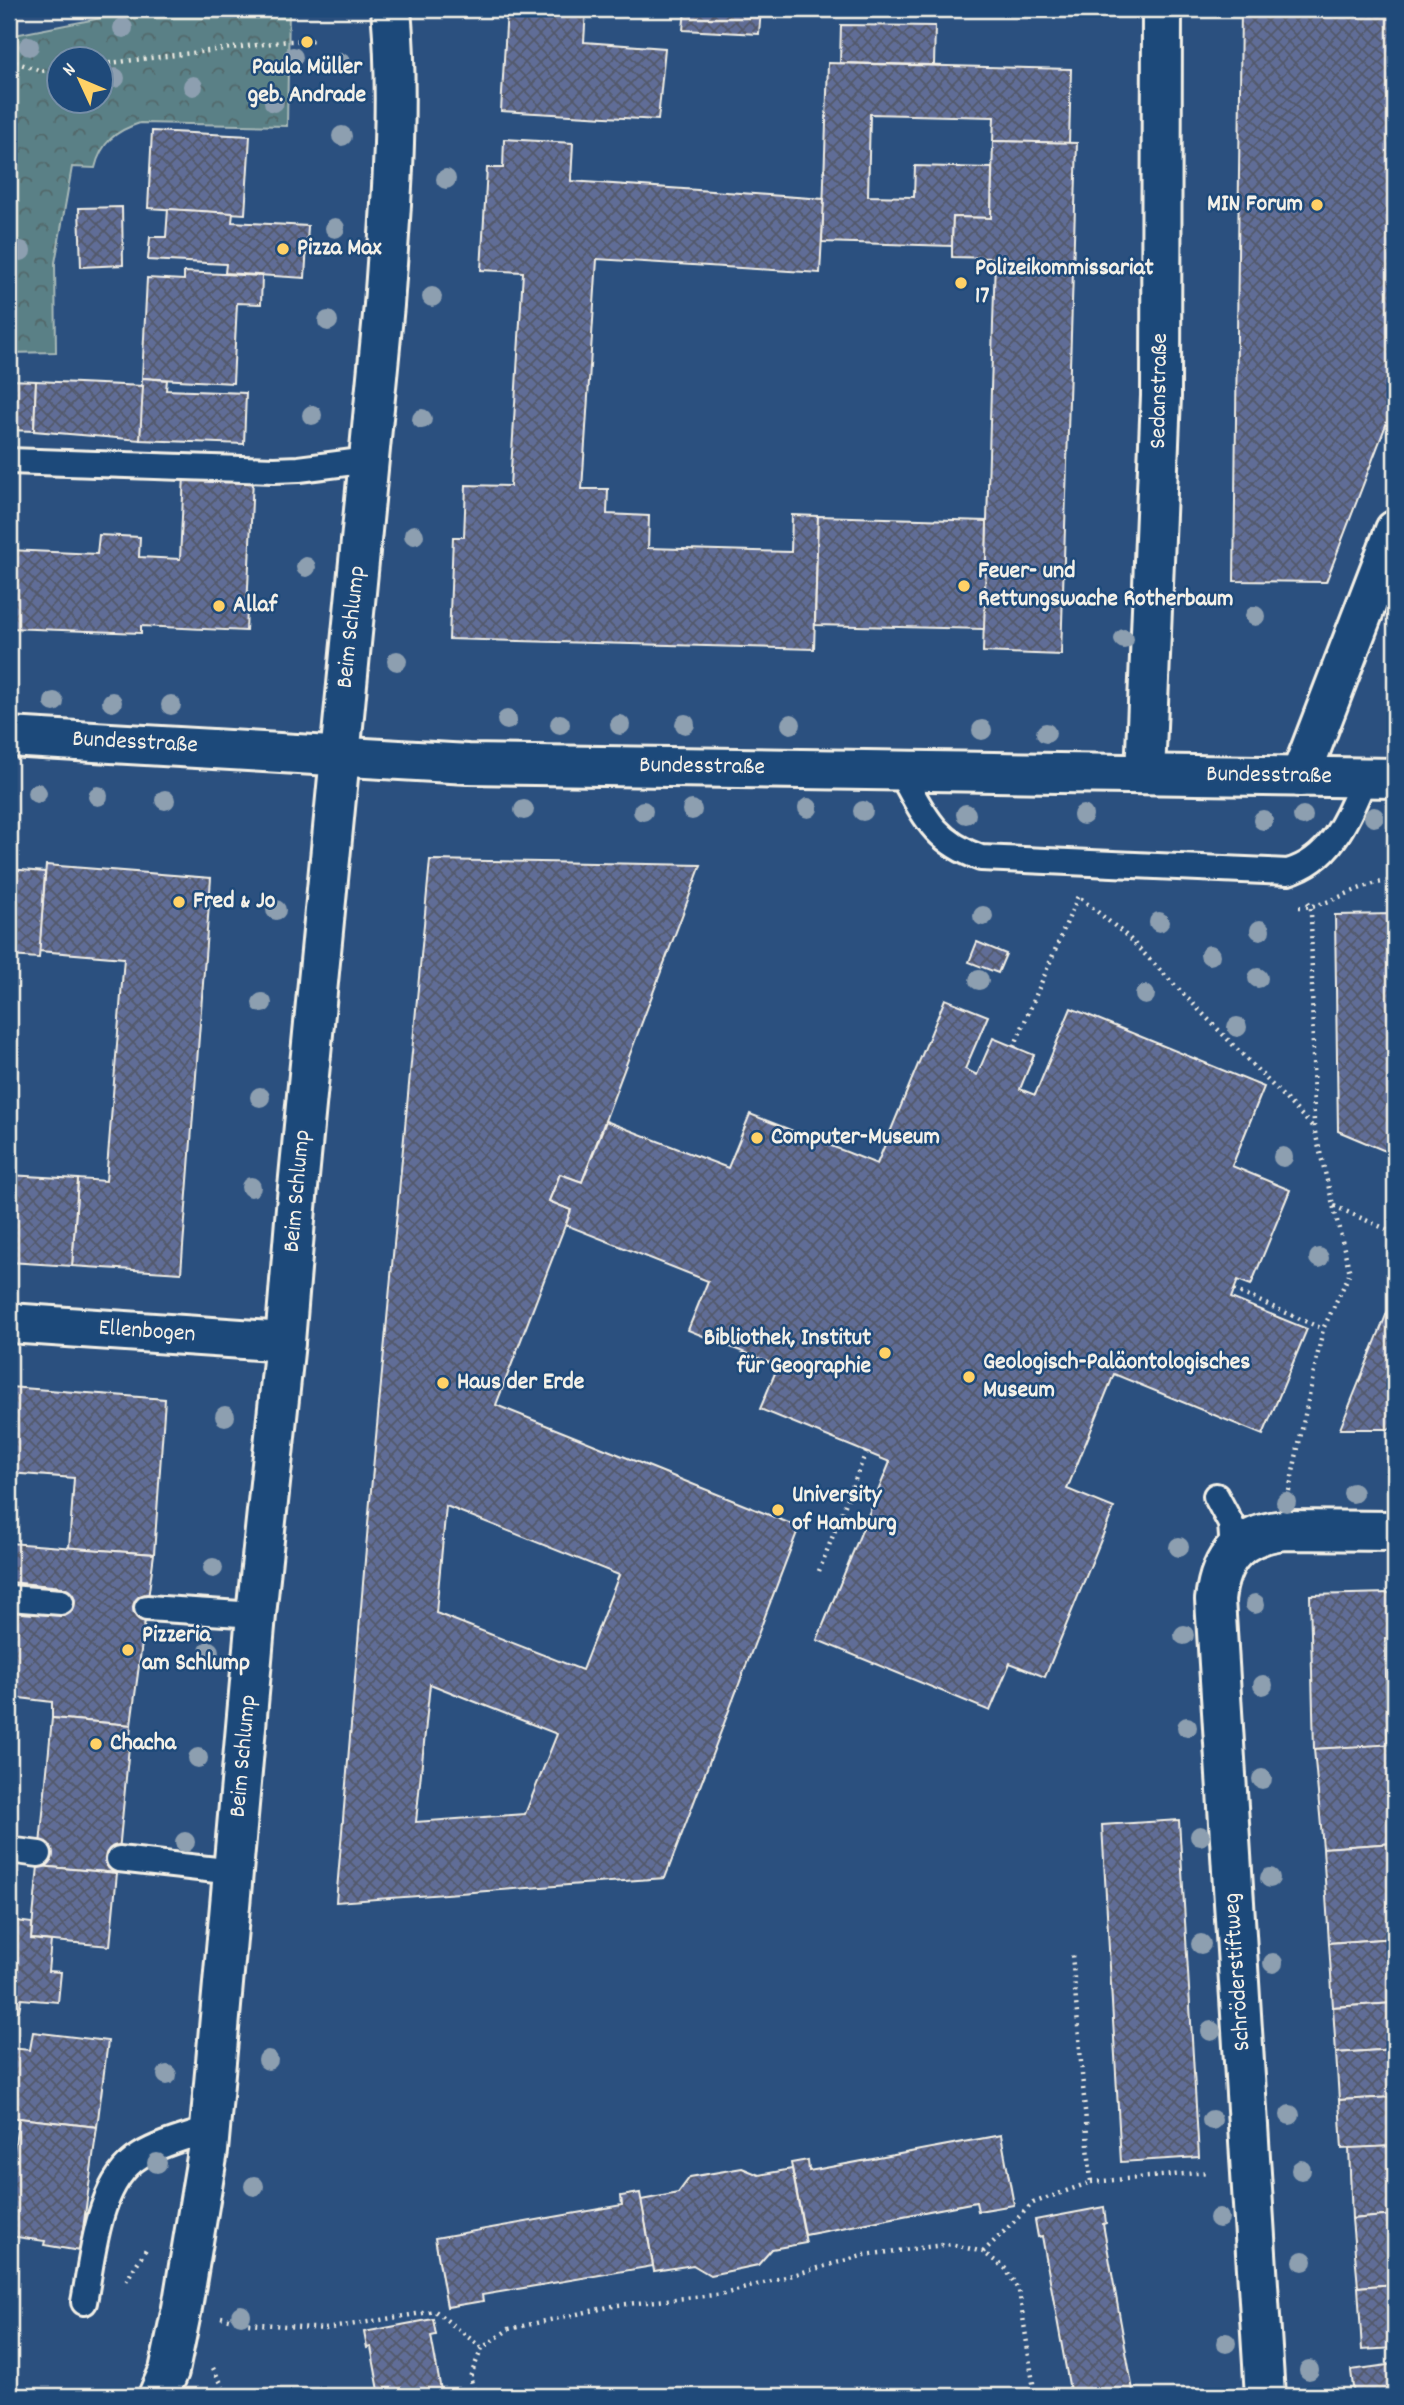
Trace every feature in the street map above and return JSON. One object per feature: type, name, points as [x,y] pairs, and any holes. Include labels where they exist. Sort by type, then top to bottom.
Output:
[{"type":"street","name":"Beim Schlump","points":[[166,2388],[204,2185],[211,2129],[256,1615],[285,1342],[369,460],[393,181],[395,107],[391,9]]},
{"type":"street","name":"Sedanstraße","points":[[1145,774],[1161,396],[1162,9]]},
{"type":"street","points":[[1300,776],[1395,530]]},
{"type":"street","name":"Bundesstraße","points":[[9,737],[468,764],[1380,777]]},
{"type":"street","name":"Ellenbogen","points":[[9,1323],[285,1342]]},
{"type":"street","points":[[1233,1551],[1249,1539],[1267,1532],[1395,1531]]},
{"type":"street","name":"Schröderstiftweg","points":[[1233,1551],[1217,1582],[1215,1600],[1265,2396]]},
{"type":"lane","points":[[9,461],[299,470],[369,460]]},
{"type":"lane","points":[[899,770],[934,830],[948,843],[981,858],[1288,872],[1300,869],[1315,859],[1340,833],[1380,777]]},
{"type":"lane","points":[[1216,1496],[1231,1524],[1233,1551]]},
{"type":"lane","points":[[9,1598],[61,1602]]},
{"type":"lane","points":[[147,1608],[256,1615]]},
{"type":"lane","points":[[9,1850],[40,1854]]},
{"type":"lane","points":[[119,1859],[234,1872]]},
{"type":"lane","points":[[83,2302],[104,2202],[118,2176],[142,2154],[211,2129]]},
{"type":"path","points":[[116,62],[317,40]]},
{"type":"path","points":[[9,60],[46,70]]},
{"type":"path","points":[[1288,872],[1311,907],[1314,1128],[1350,1273],[1323,1329],[1292,1469]]},
{"type":"path","points":[[1014,1047],[1077,896],[1127,936],[1314,1128]]},
{"type":"path","points":[[1334,1206],[1395,1233]]},
{"type":"path","points":[[1234,1290],[1323,1329]]},
{"type":"path","points":[[819,1571],[866,1452]]},
{"type":"path","points":[[1072,1954],[1091,2182]]},
{"type":"path","points":[[983,2252],[1033,2203],[1091,2182],[1251,2169]]},
{"type":"path","points":[[476,2396],[470,2377],[482,2348],[509,2329],[618,2305],[724,2294],[865,2255],[951,2244],[983,2252],[1006,2269],[1018,2291],[1035,2396]]},
{"type":"path","points":[[182,2308],[247,2323],[326,2329],[435,2311],[482,2348]]},
{"type":"path","points":[[9,2396],[19,2395]]},
{"type":"green space","points":[[147,9],[289,9],[287,126],[140,123],[110,139],[95,168],[72,167],[55,263],[56,352],[9,353],[9,36]]},
{"type":"building","points":[[507,9],[586,9],[584,42],[665,48],[658,120],[501,111]]},
{"type":"building","points":[[685,9],[761,9],[759,34],[683,30]]},
{"type":"building","points":[[1061,9],[1081,9],[1073,17]]},
{"type":"building","name":"MIN Forum","points":[[1241,9],[1395,9],[1395,401],[1326,582],[1234,581]]},
{"type":"building","points":[[841,25],[935,26],[934,65],[840,63]]},
{"type":"building","points":[[828,63],[1071,69],[1069,143],[993,141],[994,117],[870,114],[868,196],[914,197],[915,166],[992,168],[991,218],[953,217],[952,246],[822,242]]},
{"type":"building","points":[[152,131],[250,136],[245,214],[148,208]]},
{"type":"building","points":[[504,139],[573,143],[571,181],[824,199],[820,273],[597,259],[582,489],[608,489],[607,514],[649,516],[648,548],[791,552],[792,515],[818,516],[814,649],[449,639],[453,537],[464,537],[466,485],[510,486],[523,272],[481,270],[487,168],[503,168]]},
{"type":"building","points":[[993,141],[1077,143],[1061,655],[983,652],[995,258],[952,257],[952,246],[953,217],[991,218]]},
{"type":"building","points":[[122,207],[123,265],[81,267],[79,208]]},
{"type":"building","points":[[168,209],[233,213],[232,222],[308,226],[305,278],[225,273],[226,264],[148,260],[150,237],[166,237]]},
{"type":"building","points":[[184,272],[262,276],[261,304],[237,303],[233,383],[142,378],[147,278],[184,280]]},
{"type":"building","points":[[142,378],[167,380],[166,390],[246,393],[244,444],[140,440]]},
{"type":"building","points":[[9,380],[36,381],[34,431],[9,430]]},
{"type":"building","points":[[36,381],[143,386],[140,440],[34,431]]},
{"type":"building","points":[[184,475],[253,478],[246,631],[141,626],[141,633],[9,628],[9,550],[97,554],[99,535],[140,537],[139,557],[180,559]]},
{"type":"building","points":[[818,516],[987,521],[984,629],[815,625]]},
{"type":"building","name":"Haus der Erde","points":[[430,860],[701,865],[582,1182],[560,1174],[549,1201],[571,1210],[496,1405],[799,1527],[665,1878],[336,1902],[370,1501]],"holes":[[[446,1506],[619,1575],[582,1670],[436,1613]],[[430,1684],[557,1734],[525,1814],[416,1822]]]},
{"type":"building","points":[[46,865],[211,878],[181,1273],[72,1266],[78,1179],[106,1181],[124,958],[39,951]]},
{"type":"building","points":[[9,869],[45,872],[39,958],[9,956]]},
{"type":"building","points":[[1395,914],[1395,1155],[1338,1131],[1335,915]]},
{"type":"building","points":[[977,942],[1006,954],[998,973],[969,962]]},
{"type":"building","points":[[945,999],[988,1016],[965,1069],[977,1075],[993,1038],[1034,1055],[1020,1089],[1035,1095],[1071,1008],[1264,1087],[1232,1166],[1290,1190],[1251,1285],[1238,1280],[1231,1298],[1307,1329],[1263,1435],[1114,1374],[1067,1489],[1114,1508],[1045,1677],[1010,1663],[990,1711],[817,1640],[890,1462],[760,1409],[778,1366],[688,1330],[708,1281],[566,1225],[571,1210],[549,1201],[560,1174],[582,1182],[606,1121],[728,1168],[750,1114],[877,1164]]},
{"type":"building","points":[[9,1175],[78,1179],[72,1266],[9,1262]]},
{"type":"building","points":[[1395,1293],[1395,1429],[1340,1429]]},
{"type":"building","points":[[9,1387],[165,1399],[154,1554],[69,1548],[74,1478],[9,1473]]},
{"type":"building","points":[[9,1543],[154,1554],[131,1725],[52,1718],[52,1702],[20,1698],[9,1688],[9,1611],[59,1614],[62,1587],[9,1582]]},
{"type":"building","points":[[1390,1593],[1395,1593],[1395,1638],[1392,1638]]},
{"type":"building","points":[[1390,1593],[1392,1638],[1385,1638],[1388,1746],[1314,1749],[1310,1595]]},
{"type":"building","points":[[52,1718],[131,1725],[117,1873],[38,1866]]},
{"type":"building","points":[[1395,1744],[1395,1843],[1323,1848],[1314,1749]]},
{"type":"building","points":[[1179,1820],[1199,2157],[1121,2162],[1102,1825]]},
{"type":"building","points":[[1395,1843],[1395,1938],[1329,1943],[1323,1848]]},
{"type":"building","points":[[38,1866],[117,1873],[110,1946],[31,1939]]},
{"type":"building","points":[[9,1920],[32,1923],[31,1939],[51,1941],[48,1971],[61,1972],[58,2002],[21,1999],[19,2011],[9,2010]]},
{"type":"building","points":[[1395,1938],[1395,2003],[1333,2007],[1329,1943]]},
{"type":"building","points":[[1395,2003],[1395,2049],[1336,2053],[1333,2007]]},
{"type":"building","points":[[33,2032],[108,2041],[97,2127],[9,2117],[12,2075],[9,2075],[9,2048],[30,2050]]},
{"type":"building","points":[[1395,2049],[1395,2097],[1339,2100],[1336,2053]]},
{"type":"building","points":[[1395,2097],[1395,2146],[1342,2149],[1339,2100]]},
{"type":"building","points":[[19,2118],[97,2127],[80,2251],[44,2245],[45,2241],[9,2236],[9,2162],[12,2163]]},
{"type":"building","points":[[1001,2135],[1014,2205],[978,2211],[976,2202],[805,2235],[791,2163],[808,2160],[809,2171]]},
{"type":"building","points":[[1395,2146],[1395,2215],[1352,2219],[1349,2148]]},
{"type":"building","points":[[742,2168],[759,2175],[792,2169],[806,2243],[772,2249],[758,2265],[710,2275],[693,2265],[654,2271],[641,2200],[678,2193],[690,2177]]},
{"type":"building","points":[[640,2193],[653,2266],[482,2295],[483,2301],[447,2307],[435,2238],[622,2205],[621,2196]]},
{"type":"building","points":[[1104,2207],[1106,2223],[1103,2224],[1134,2396],[1071,2396],[1042,2236],[1038,2237],[1035,2220]]},
{"type":"building","points":[[1395,2215],[1395,2284],[1358,2287],[1352,2219]]},
{"type":"building","points":[[1395,2284],[1395,2348],[1362,2350],[1358,2287]]},
{"type":"building","points":[[433,2319],[436,2335],[431,2336],[442,2396],[380,2396],[371,2347],[367,2348],[364,2332]]},
{"type":"building","points":[[1395,2364],[1395,2396],[1354,2396],[1351,2370]]},
{"type":"place","name":"Paula Müller geb. Andrade","points":[[307,42]]},
{"type":"place","name":"MIN Forum","points":[[1317,205]]},
{"type":"place","name":"Pizza Max","points":[[283,249]]},
{"type":"place","name":"Polizeikommissariat 17","points":[[961,283]]},
{"type":"place","name":"Feuer- und Rettungswache Rotherbaum","points":[[964,586]]},
{"type":"place","name":"Allaf","points":[[219,606]]},
{"type":"place","name":"Fred & Jo","points":[[179,902]]},
{"type":"place","name":"Computer-Museum","points":[[757,1138]]},
{"type":"place","name":"Bibliothek, Institut für Geographie","points":[[885,1353]]},
{"type":"place","name":"Geologisch-Paläontologisches Museum","points":[[969,1377]]},
{"type":"place","name":"Haus der Erde","points":[[443,1383]]},
{"type":"place","name":"University of Hamburg","points":[[778,1510]]},
{"type":"place","name":"Pizzeria am Schlump","points":[[128,1650]]},
{"type":"place","name":"Chacha","points":[[96,1744]]}]
